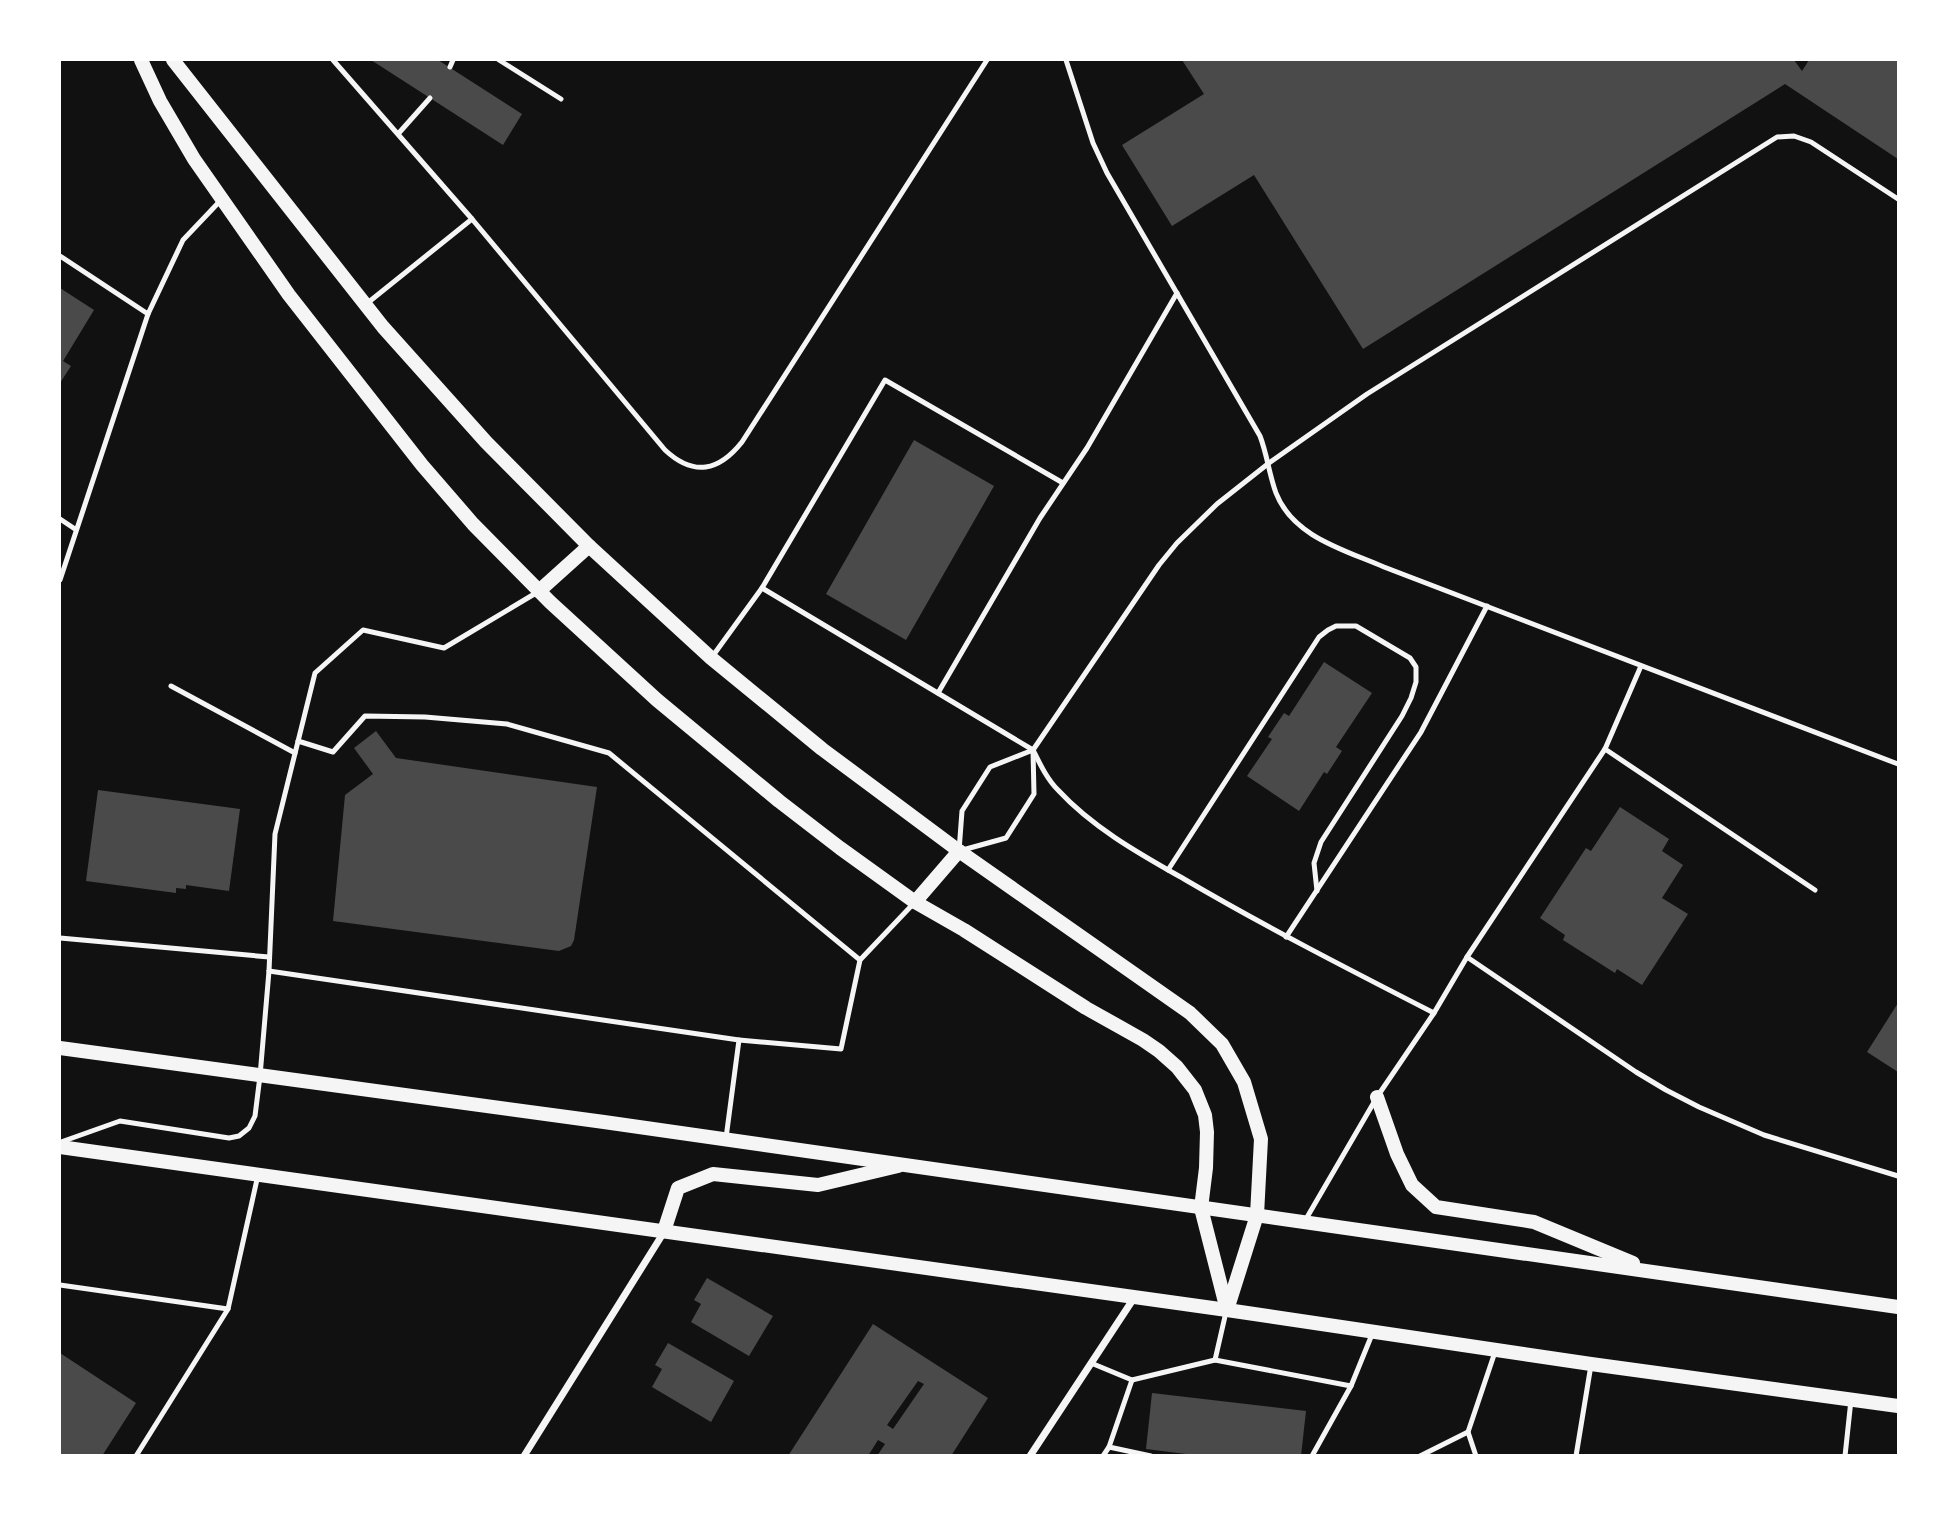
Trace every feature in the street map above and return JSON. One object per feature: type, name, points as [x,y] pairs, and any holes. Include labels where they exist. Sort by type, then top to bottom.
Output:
[{"type":"main road","points":[[141,60],[160,101],[194,159],[318,334],[422,466],[472,524],[539,591],[718,751],[840,848],[915,902],[1143,1040],[1177,1067],[1195,1090],[1205,1115],[1206,1168],[1201,1208],[1227,1310]]},
{"type":"main road","points":[[173,60],[365,305],[436,388],[589,546],[711,658],[822,749],[959,851],[1190,1013],[1222,1044],[1244,1082],[1261,1139],[1257,1215],[1227,1310]]},
{"type":"main road","points":[[539,591],[589,546]]},
{"type":"main road","points":[[915,902],[959,851]]},
{"type":"main road","points":[[60,1048],[906,1165],[1899,1307]]},
{"type":"main road","points":[[1377,1097],[1397,1154],[1412,1185],[1436,1207],[1534,1222],[1653,1272]]},
{"type":"main road","points":[[60,1145],[1899,1406]]},
{"type":"main road","points":[[664,1231],[678,1188],[713,1174],[818,1185],[906,1165]]},
{"type":"street","points":[[524,1455],[664,1231]]},
{"type":"street","points":[[1030,1455],[1134,1298]]},
{"type":"lane","points":[[333,60],[472,219],[673,458],[696,468],[722,462],[733,454],[742,442],[986,60]]},
{"type":"lane","points":[[450,67],[453,60]]},
{"type":"lane","points":[[499,60],[561,100]]},
{"type":"lane","points":[[1066,60],[1103,166],[1260,436],[1277,494],[1296,523],[1309,533],[1384,567],[1899,764]]},
{"type":"lane","points":[[398,134],[430,98]]},
{"type":"lane","points":[[1033,750],[1034,794],[1006,838],[959,851],[962,811],[990,767],[1033,750],[1159,565],[1177,543],[1217,504],[1269,463],[1406,368],[1777,137],[1794,136],[1811,142],[1899,199]]},
{"type":"lane","points":[[60,580],[148,314],[183,240],[221,200]]},
{"type":"lane","points":[[365,305],[472,219]]},
{"type":"lane","points":[[60,256],[148,314]]},
{"type":"lane","points":[[939,693],[1040,517],[1087,448],[1177,293]]},
{"type":"lane","points":[[711,658],[762,587],[885,380],[1063,483]]},
{"type":"lane","points":[[60,519],[75,529]]},
{"type":"lane","points":[[762,587],[1033,750],[1056,788],[1112,835],[1286,937],[1434,1013]]},
{"type":"lane","points":[[60,1145],[120,1121],[229,1138],[239,1136],[249,1128],[255,1116],[260,1076],[270,957],[275,834],[315,673],[363,630],[444,648],[539,591]]},
{"type":"lane","points":[[1286,937],[1421,732],[1486,607]]},
{"type":"lane","points":[[1168,870],[1319,638],[1328,629],[1336,626],[1356,626],[1410,658],[1416,667],[1416,682],[1399,722],[1321,842],[1314,863],[1317,891]]},
{"type":"lane","points":[[1305,1222],[1377,1097],[1605,749],[1641,666]]},
{"type":"lane","points":[[171,686],[295,753]]},
{"type":"lane","points":[[298,741],[333,752],[365,716],[425,717],[506,724],[610,753],[860,960]]},
{"type":"lane","points":[[1605,749],[1815,890]]},
{"type":"lane","points":[[269,971],[739,1040],[841,1049],[860,960],[915,902]]},
{"type":"lane","points":[[60,938],[270,957]]},
{"type":"lane","points":[[1467,957],[1665,1090],[1763,1135],[1899,1176]]},
{"type":"lane","points":[[726,1140],[739,1040]]},
{"type":"lane","points":[[136,1455],[228,1309],[258,1175]]},
{"type":"lane","points":[[60,1285],[228,1309]]},
{"type":"lane","points":[[1215,1360],[1227,1310]]},
{"type":"lane","points":[[1312,1455],[1351,1386],[1373,1332]]},
{"type":"lane","points":[[1476,1455],[1468,1432],[1496,1349]]},
{"type":"lane","points":[[1091,1363],[1132,1380],[1215,1360],[1351,1386]]},
{"type":"lane","points":[[1576,1455],[1591,1364]]},
{"type":"lane","points":[[1102,1455],[1110,1447],[1132,1380]]},
{"type":"lane","points":[[1845,1455],[1850,1400]]},
{"type":"lane","points":[[1420,1455],[1468,1432]]},
{"type":"lane","points":[[1110,1447],[1151,1455]]},
{"type":"building","points":[[371,60],[438,60],[522,114],[503,145]]},
{"type":"building","points":[[1182,60],[1794,60],[1802,71],[1809,60],[1898,60],[1898,159],[1785,84],[1363,349],[1254,175],[1172,226],[1122,145],[1204,94]]},
{"type":"building","points":[[60,288],[94,310],[63,361],[71,366],[60,383]]},
{"type":"building","points":[[914,440],[994,486],[906,640],[826,594]]},
{"type":"building","points":[[1324,662],[1372,693],[1336,747],[1342,751],[1327,774],[1324,772],[1299,811],[1247,776],[1272,739],[1268,737],[1284,713],[1289,716]]},
{"type":"building","points":[[376,731],[396,758],[597,787],[571,946],[559,951],[333,921],[345,795],[373,774],[354,748]]},
{"type":"building","points":[[98,790],[240,809],[229,891],[186,885],[186,889],[176,888],[176,893],[86,881]]},
{"type":"building","points":[[1620,807],[1669,839],[1662,851],[1683,865],[1662,898],[1688,914],[1642,985],[1617,969],[1615,973],[1563,940],[1565,935],[1540,918],[1586,848],[1591,851]]},
{"type":"building","points":[[1898,1003],[1898,1072],[1867,1052]]},
{"type":"building","points":[[707,1278],[773,1316],[749,1356],[691,1322],[701,1304],[694,1300]]},
{"type":"building","points":[[873,1324],[988,1398],[951,1456],[877,1456],[885,1444],[878,1440],[868,1456],[788,1456]],"holes":[[[918,1381],[924,1384],[893,1429],[887,1425]]]},
{"type":"building","points":[[668,1343],[734,1381],[711,1422],[652,1387],[662,1369],[655,1365]]},
{"type":"building","points":[[60,1353],[136,1403],[102,1456],[60,1456]]},
{"type":"building","points":[[1152,1393],[1306,1411],[1301,1456],[1202,1456],[1146,1449]]}]
